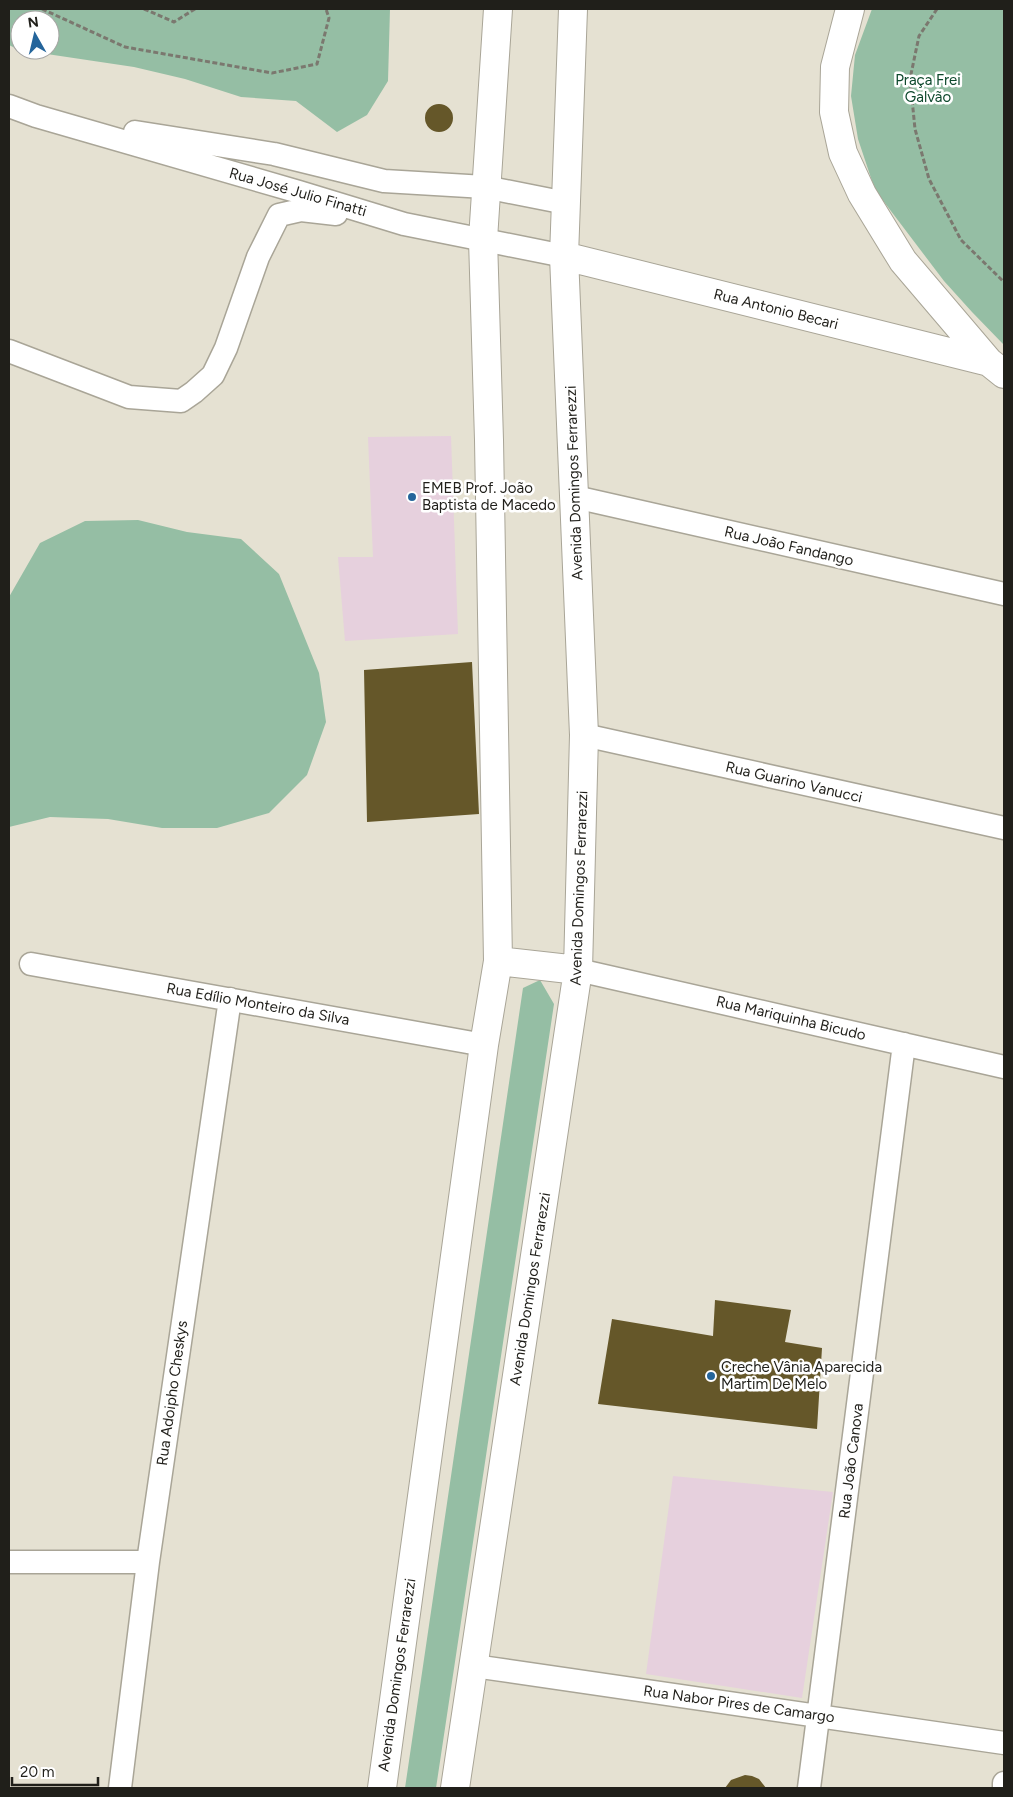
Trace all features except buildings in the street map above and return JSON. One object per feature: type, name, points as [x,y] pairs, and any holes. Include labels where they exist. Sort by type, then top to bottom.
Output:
[{"type":"main road","name":"Avenida Domingos Ferrarezzi","points":[[382,1788],[484,1044],[498,961],[489,440],[483,239],[498,9]]},
{"type":"main road","name":"Avenida Domingos Ferrarezzi","points":[[455,1788],[578,970],[584,735],[564,256],[573,9]]},
{"type":"main road","points":[[850,9],[835,67],[834,112],[843,153],[862,194],[902,261],[997,368]]},
{"type":"main road","name":"Rua Antonio Becari","points":[[564,256],[997,368]]},
{"type":"main road","points":[[498,961],[578,970]]},
{"type":"street","name":"Rua José Julio Finatti","points":[[9,106],[36,116],[404,224],[564,256]]},
{"type":"street","name":"Rua José Julio Finatti","points":[[36,116],[274,154],[384,181],[485,187],[566,203]]},
{"type":"street","points":[[9,351],[129,397],[181,401],[213,375],[226,348],[258,257],[279,215],[301,210],[404,224]]},
{"type":"street","name":"Rua João Fandango","points":[[575,497],[1004,594]]},
{"type":"street","name":"Rua Guarino Vanucci","points":[[584,735],[1004,828]]},
{"type":"street","name":"Rua Edílio Monteiro da Silva","points":[[31,964],[484,1044]]},
{"type":"street","name":"Rua Mariquinha Bicudo","points":[[578,970],[1004,1067]]},
{"type":"street","name":"Rua Adoipho Cheskys","points":[[120,1788],[148,1562],[230,999]]},
{"type":"street","name":"Rua João Canova","points":[[809,1788],[904,1044]]},
{"type":"street","points":[[9,1562],[148,1562]]},
{"type":"street","name":"Rua Nabor Pires de Camargo","points":[[474,1666],[1004,1743]]},
{"type":"street","points":[[1004,1783],[1004,1788]]},
{"type":"path","points":[[42,9],[125,47],[272,74],[317,64],[329,18],[326,9]]},
{"type":"path","points":[[144,9],[174,22],[195,9]]},
{"type":"path","points":[[937,9],[920,36],[910,79],[915,129],[929,179],[962,240],[1004,282]]},
{"type":"shaded area","name":"EMEB Prof. João Baptista de Macedo","points":[[451,436],[458,634],[345,641],[338,557],[373,557],[368,437]]},
{"type":"shaded area","points":[[673,1476],[833,1492],[802,1698],[646,1674]]},
{"type":"green space","points":[[9,9],[390,9],[388,81],[367,115],[337,132],[296,101],[241,97],[185,79],[134,67],[60,56],[60,10],[10,10],[9,45]]},
{"type":"green space","name":"Praça Frei Galvão","points":[[872,9],[1004,9],[1004,345],[944,281],[875,190],[858,139],[851,96],[855,55]]},
{"type":"green space","points":[[138,520],[187,532],[241,539],[279,574],[319,673],[326,722],[307,775],[269,813],[217,828],[162,828],[108,819],[50,817],[9,827],[9,597],[40,543],[85,521]]},
{"type":"green space","points":[[540,980],[554,1004],[436,1788],[405,1788],[523,988]]},
{"type":"place","name":"EMEB Prof. João Baptista de Macedo","points":[[412,497]]},
{"type":"place","name":"Creche Vânia Aparecida Martim De Melo","points":[[711,1376]]}]
